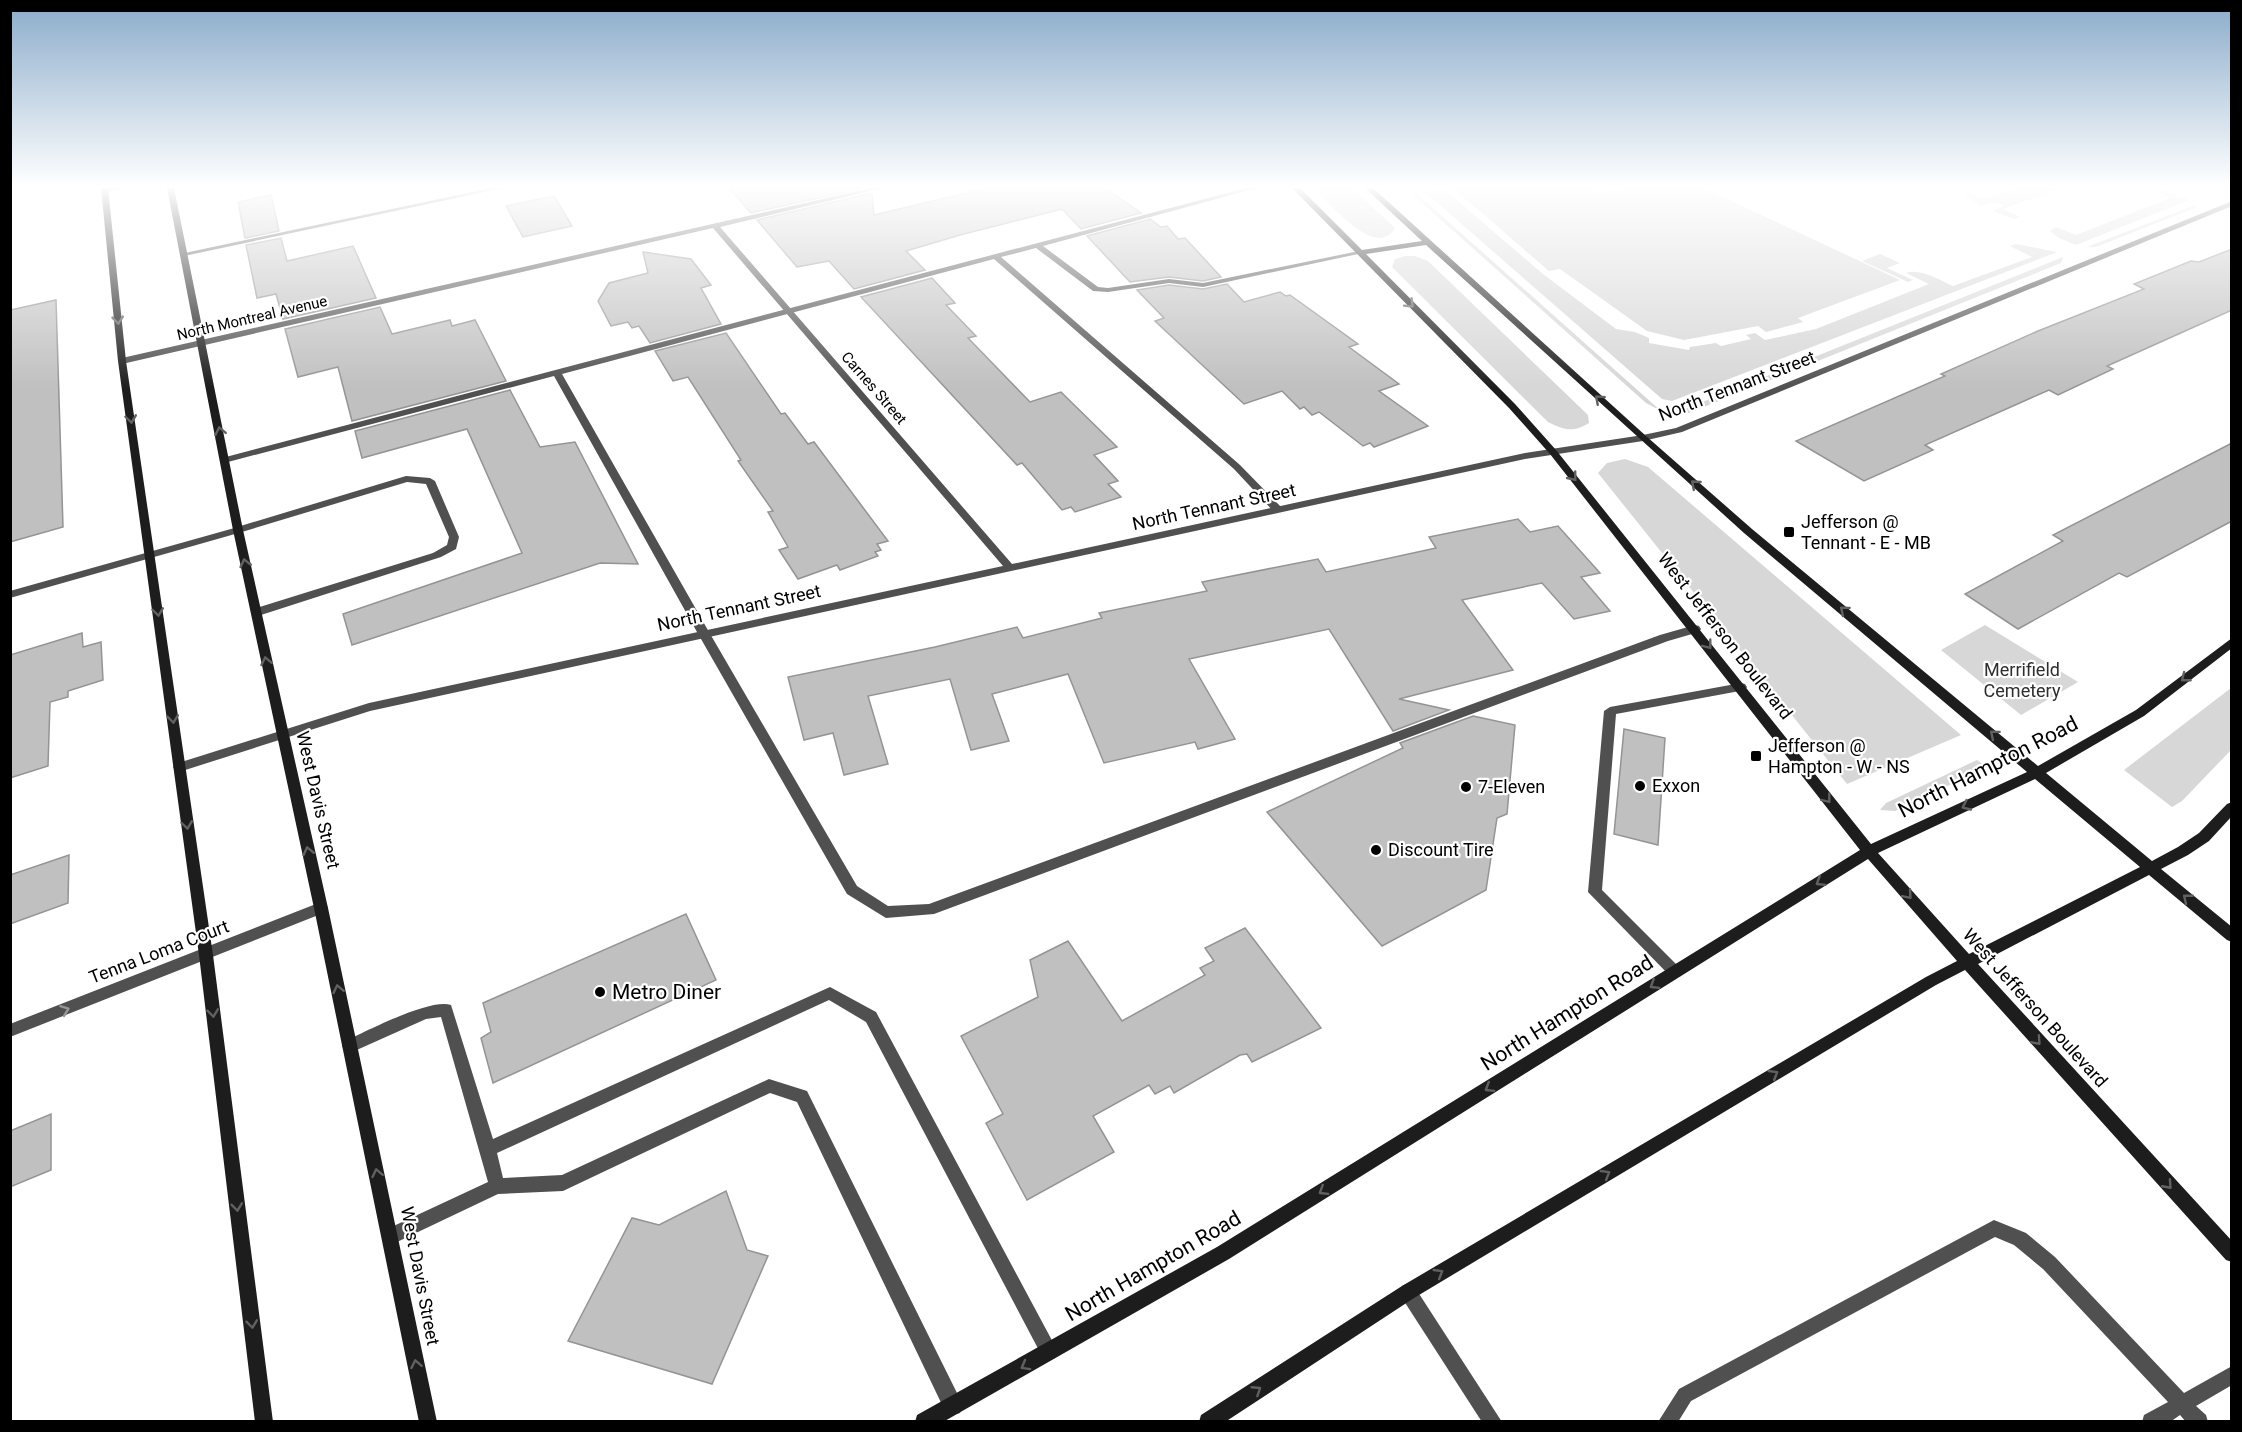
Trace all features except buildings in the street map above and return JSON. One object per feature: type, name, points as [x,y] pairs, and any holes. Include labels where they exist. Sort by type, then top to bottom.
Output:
[{"type":"main road","points":[[111,255],[122,361],[206,955],[264,1422]]},
{"type":"main road","name":"West Davis Street","points":[[184,255],[238,530],[391,1236],[428,1422]]},
{"type":"main road","name":"West Jefferson Boulevard","points":[[1361,255],[1512,406],[1553,452],[1869,851],[2232,1254]]},
{"type":"main road","points":[[1442,255],[1642,438],[1748,531],[2232,936]]},
{"type":"main road","name":"North Hampton Road","points":[[924,1422],[1223,1253],[1869,851],[2038,772],[2140,712],[2232,642]]},
{"type":"main road","points":[[1208,1422],[1408,1292],[1930,981],[1969,964],[2204,837],[2232,807]]},
{"type":"street","name":"North Montreal Avenue","points":[[122,361],[589,255]]},
{"type":"street","name":"Carnes Street","points":[[739,255],[1011,569]]},
{"type":"street","points":[[225,460],[1008,255]]},
{"type":"street","points":[[1050,255],[1096,289],[1108,290],[1169,281],[1203,285],[1350,255]]},
{"type":"street","name":"North Tennant Street","points":[[179,767],[281,732],[369,707],[703,632],[1011,569],[1278,510],[1553,452],[1679,430],[2106,255]]},
{"type":"street","points":[[997,258],[1237,467],[1278,510]]},
{"type":"street","points":[[558,374],[852,890],[886,912],[929,910],[1653,642],[1695,629]]},
{"type":"street","points":[[10,595],[406,479],[420,478],[430,481],[454,537],[452,547],[437,555],[257,612]]},
{"type":"street","points":[[1674,972],[1595,892],[1610,711],[1741,687]]},
{"type":"street","name":"Tenna Loma Court","points":[[10,1031],[321,908]]},
{"type":"street","points":[[488,1149],[830,993],[871,1017],[1049,1352]]},
{"type":"street","points":[[350,1046],[425,1013],[446,1010],[497,1186]]},
{"type":"street","points":[[391,1236],[497,1186],[563,1183],[769,1086],[802,1096],[953,1406]]},
{"type":"street","points":[[1667,1422],[1685,1395],[1994,1228],[2020,1239],[2049,1263],[2199,1422]]},
{"type":"street","points":[[1408,1292],[1492,1422]]},
{"type":"street","points":[[2151,1422],[2232,1375]]},
{"type":"green space","points":[[1480,255],[1485,255],[1661,411],[1646,403]]},
{"type":"green space","points":[[1497,255],[1521,255],[1616,329],[1635,332],[1649,338],[1649,343],[1689,350],[1690,347],[1716,343],[1721,346],[1751,339],[1746,335],[1755,333],[1765,340],[1816,329],[1929,284],[1906,273],[1924,273],[1953,286],[2032,257],[2028,255],[2050,255],[1672,401],[1662,399]]},
{"type":"green space","points":[[1530,255],[1846,255],[1900,280],[1798,318],[1803,322],[1766,332],[1758,326],[1684,340],[1647,331],[1560,269],[1549,271]]},
{"type":"green space","points":[[1882,255],[1900,263],[1887,268],[1913,280],[1908,282],[1862,261]]},
{"type":"green space","points":[[1415,256],[1428,261],[1588,415],[1589,423],[1568,429],[1548,422],[1392,267],[1395,259]]},
{"type":"green space","points":[[2063,257],[2061,263],[1689,413],[1675,413]]},
{"type":"green space","points":[[1625,459],[1648,467],[1961,735],[1847,784],[1598,473],[1607,463]]},
{"type":"green space","name":"Merrifield Cemetery","points":[[1985,625],[2078,682],[2021,715],[1941,650]]},
{"type":"green space","points":[[2231,688],[2231,750],[2182,801],[2172,807],[2124,770]]},
{"type":"green space","points":[[1977,760],[1987,767],[1895,811],[1880,810],[1886,803]]},
{"type":"place","name":"Jefferson @ Tennant - E - MB","points":[[1789,532]]},
{"type":"place","name":"Jefferson @ Hampton - W - NS","points":[[1756,756]]},
{"type":"place","name":"Exxon","points":[[1640,786]]},
{"type":"place","name":"7-Eleven","points":[[1466,787]]},
{"type":"place","name":"Discount Tire","points":[[1376,850]]},
{"type":"place","name":"Metro Diner","points":[[600,992]]}]
